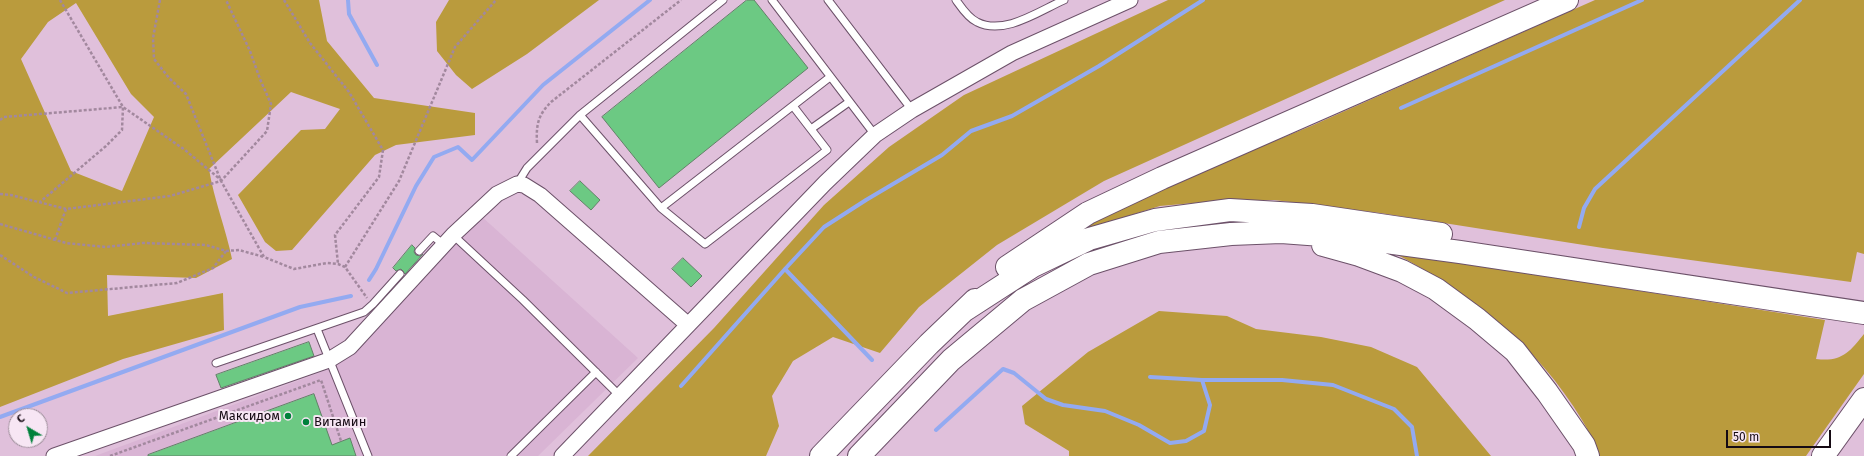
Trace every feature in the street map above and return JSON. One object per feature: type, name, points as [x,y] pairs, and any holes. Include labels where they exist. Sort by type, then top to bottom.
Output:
[{"type":"main road","points":[[821,456],[929,344],[1005,269],[1088,212],[1567,0]]},
{"type":"main road","points":[[965,310],[1033,266],[1089,239],[1155,220],[1230,210],[1320,216],[1461,237],[1859,307]]},
{"type":"main road","points":[[859,456],[951,360],[1023,300],[1088,264],[1159,242],[1231,234],[1281,232],[1349,237],[1859,307]]},
{"type":"main road","points":[[1281,232],[1373,260],[1402,271],[1436,288],[1515,351],[1551,398],[1584,445],[1588,456]]},
{"type":"main road","points":[[1822,456],[1864,399]]},
{"type":"street","points":[[562,456],[687,324],[825,182],[875,135],[912,110],[1012,53],[1130,0]]},
{"type":"street","points":[[54,456],[329,360],[350,347],[449,240],[497,194],[517,184],[524,185],[540,195],[687,324]]},
{"type":"lane","points":[[517,184],[527,168],[580,115],[723,0]]},
{"type":"lane","points":[[772,0],[875,135]]},
{"type":"lane","points":[[828,0],[912,110]]},
{"type":"lane","points":[[956,0],[976,22],[990,27],[1008,26],[1064,0]]},
{"type":"lane","points":[[661,208],[830,77]]},
{"type":"lane","points":[[811,129],[849,102]]},
{"type":"lane","points":[[580,115],[661,208],[706,244],[827,150],[793,106]]},
{"type":"lane","points":[[419,251],[433,236],[449,240],[524,300],[620,396]]},
{"type":"lane","points":[[216,363],[364,312],[400,274]]},
{"type":"lane","points":[[317,329],[338,378],[368,456]]},
{"type":"lane","points":[[511,456],[596,372]]},
{"type":"path","points":[[60,0],[123,107],[185,150],[221,180]]},
{"type":"path","points":[[160,0],[153,38],[154,59],[169,78],[186,94],[221,180],[264,257]]},
{"type":"path","points":[[0,194],[11,195],[66,209],[170,196],[221,180],[267,131],[271,104],[250,51],[226,0]]},
{"type":"path","points":[[284,0],[310,43],[349,92],[383,150],[379,177],[335,235],[338,264]]},
{"type":"path","points":[[345,268],[399,181],[455,46],[496,0]]},
{"type":"path","points":[[538,158],[536,132],[541,112],[551,102],[681,0]]},
{"type":"path","points":[[0,120],[4,117],[123,107]]},
{"type":"path","points":[[40,202],[106,146],[122,130],[123,107]]},
{"type":"path","points":[[55,240],[66,209]]},
{"type":"path","points":[[0,224],[66,243],[106,247],[143,243],[206,245],[226,251],[239,250],[264,257],[294,269],[327,263],[338,264],[345,268],[373,304]]},
{"type":"path","points":[[0,255],[34,277],[67,293],[177,283],[213,268],[226,251]]},
{"type":"path","points":[[110,456],[321,380],[341,441]]},
{"type":"shaded area","points":[[0,0],[319,0],[327,41],[374,98],[475,113],[475,135],[396,145],[375,155],[292,250],[276,251],[265,242],[238,195],[301,130],[325,129],[340,109],[291,92],[209,169],[232,259],[196,278],[107,275],[108,316],[223,293],[224,330],[123,359],[0,407]],"holes":[[[76,3],[131,94],[154,117],[122,191],[71,171],[21,59],[48,22]]]},
{"type":"shaded area","points":[[449,0],[599,0],[527,54],[472,89],[456,75],[437,51],[436,22]]},
{"type":"shaded area","points":[[1168,0],[1505,0],[1104,181],[997,245],[919,307],[880,353],[833,337],[793,361],[772,396],[779,426],[766,456],[588,456],[714,328],[824,205],[889,147],[964,95]]},
{"type":"shaded area","points":[[1595,0],[1864,0],[1864,254],[1857,252],[1851,282],[1603,248],[1380,213],[1274,200],[1216,201],[1160,206],[1064,236],[1135,198],[1311,126]]},
{"type":"shaded area","points":[[480,215],[638,358],[538,456],[95,456],[319,373],[342,361],[367,341]]},
{"type":"shaded area","points":[[1392,252],[1825,320],[1816,359],[1832,359],[1844,355],[1864,334],[1864,374],[1806,456],[1600,456],[1585,424],[1564,393],[1523,345],[1499,323],[1448,284]]},
{"type":"shaded area","points":[[1159,311],[1227,316],[1256,329],[1321,337],[1371,347],[1417,367],[1491,456],[1069,456],[1069,451],[1025,424],[1022,406],[1088,352]]},
{"type":"building","points":[[747,0],[754,0],[808,68],[659,188],[602,117]]},
{"type":"building","points":[[580,181],[600,200],[591,210],[570,191]]},
{"type":"building","points":[[412,245],[415,248],[414,252],[416,255],[420,256],[423,254],[405,274],[401,269],[396,271],[393,268]]},
{"type":"building","points":[[683,258],[702,276],[691,287],[672,269]]},
{"type":"building","points":[[309,342],[314,356],[221,388],[216,375]]},
{"type":"building","name":"Максидом","points":[[314,394],[332,445],[350,438],[356,456],[148,456],[148,455]]},
{"type":"waterway","points":[[348,0],[349,14],[377,65]]},
{"type":"waterway","points":[[369,280],[376,269],[416,186],[434,157],[458,147],[472,160],[543,85],[650,0]]},
{"type":"waterway","points":[[681,386],[824,227],[942,155],[971,131],[1012,116],[1099,66],[1203,0]]},
{"type":"waterway","points":[[1401,108],[1642,0]]},
{"type":"waterway","points":[[1579,227],[1584,208],[1595,189],[1800,0]]},
{"type":"waterway","points":[[785,269],[872,360]]},
{"type":"waterway","points":[[0,417],[300,307],[351,296]]},
{"type":"waterway","points":[[936,430],[1003,369],[1014,373],[1046,399],[1063,405],[1105,411],[1139,425],[1170,443],[1186,441],[1204,431],[1210,405],[1202,380],[1282,380],[1333,385],[1394,409],[1412,427],[1417,456]]},
{"type":"waterway","points":[[1150,377],[1202,380]]},
{"type":"place","name":"Максидом","points":[[288,416]]},
{"type":"place","name":"Витамин","points":[[306,422]]}]
